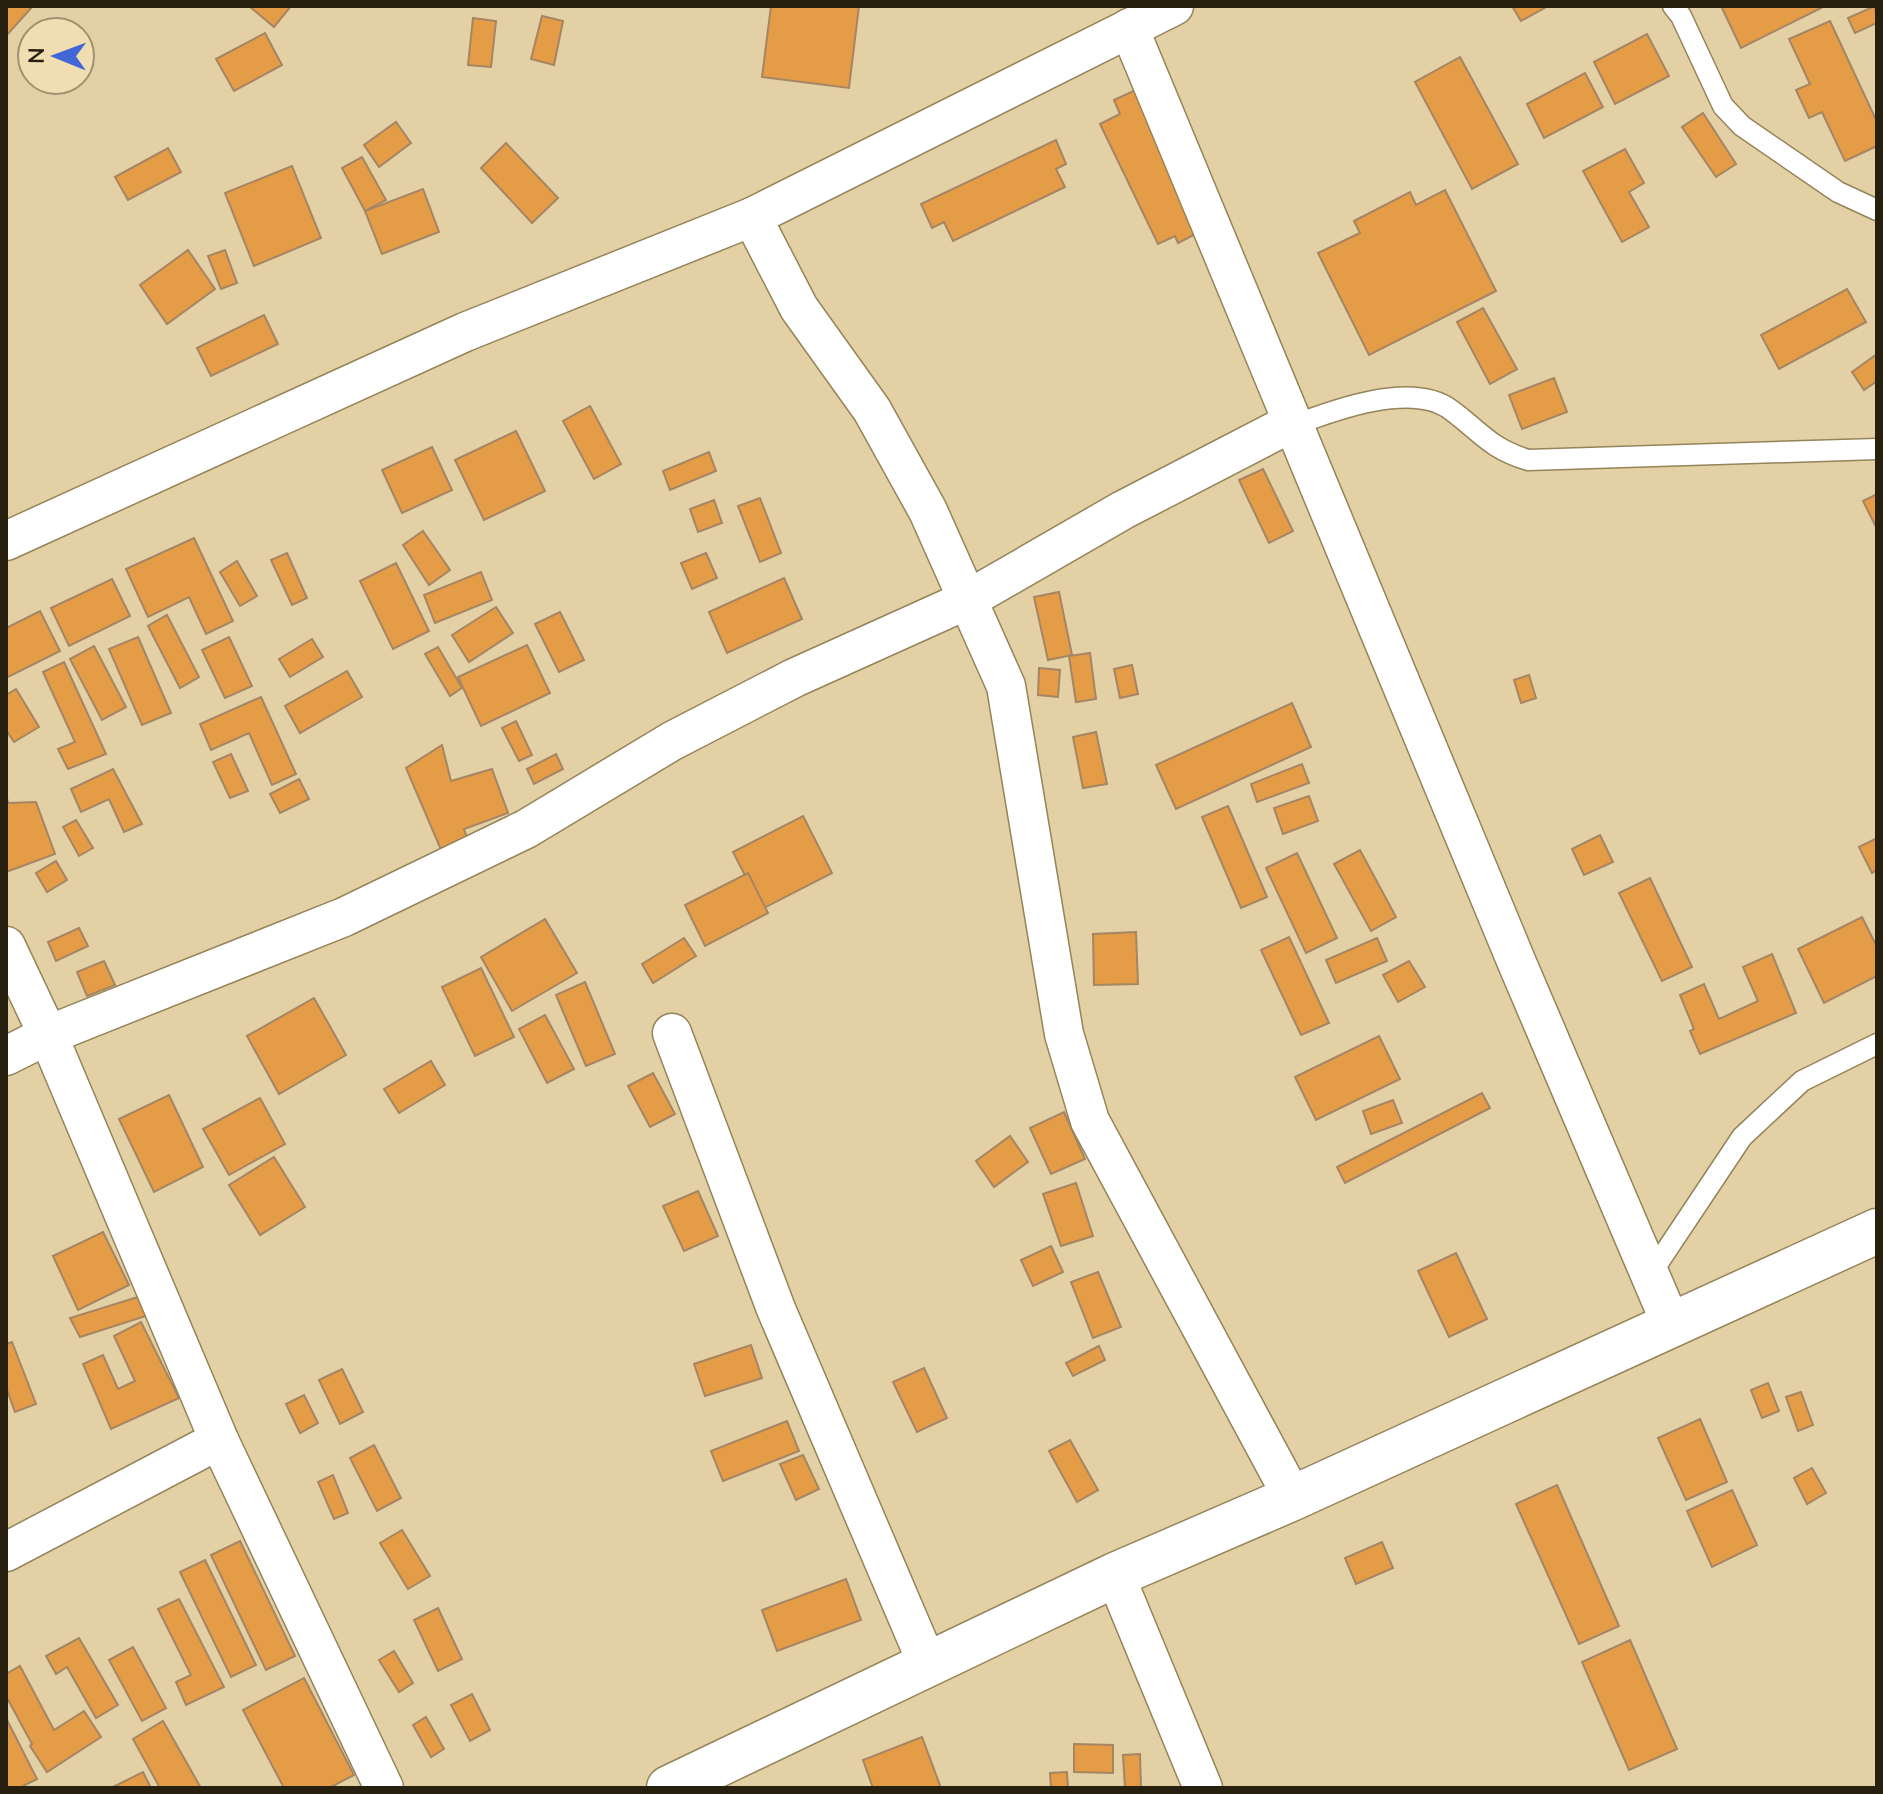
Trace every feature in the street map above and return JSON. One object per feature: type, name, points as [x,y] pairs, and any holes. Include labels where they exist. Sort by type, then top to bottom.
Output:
[{"type":"street","points":[[6,541],[465,332],[752,217],[1174,6]]},
{"type":"street","points":[[1129,28],[1671,1324]]},
{"type":"street","points":[[752,217],[799,308],[872,410],[928,511],[1006,686],[1064,1034],[1090,1121],[1293,1498]]},
{"type":"street","points":[[6,1056],[48,1035],[344,917],[526,829],[672,741],[781,685],[967,600],[1123,510],[1294,424]]},
{"type":"street","points":[[6,946],[48,1035],[219,1440],[384,1788]]},
{"type":"street","points":[[672,1033],[776,1309],[927,1663]]},
{"type":"street","points":[[697,1782],[927,1663],[1115,1575],[1293,1498],[1877,1231]]},
{"type":"street","points":[[6,1552],[219,1440]]},
{"type":"street","points":[[1115,1575],[1203,1788]]},
{"type":"lane","points":[[1673,6],[1681,16],[1723,106],[1742,126],[1838,192],[1877,210]]},
{"type":"lane","points":[[1294,424],[1373,401],[1423,399],[1447,407],[1503,452],[1528,460],[1877,449]]},
{"type":"lane","points":[[1650,1275],[1742,1137],[1802,1081],[1877,1044]]},
{"type":"building","points":[[6,6],[33,6],[24,16],[16,16],[16,25],[6,36]]},
{"type":"building","points":[[249,6],[291,6],[274,27]]},
{"type":"building","points":[[771,6],[859,6],[849,88],[762,77]]},
{"type":"building","points":[[1512,6],[1548,6],[1521,21]]},
{"type":"building","points":[[1721,6],[1825,6],[1741,48]]},
{"type":"building","points":[[1875,6],[1877,23],[1855,33],[1848,18]]},
{"type":"building","points":[[542,16],[563,21],[554,65],[531,59]]},
{"type":"building","points":[[473,18],[496,21],[491,67],[468,65]]},
{"type":"building","points":[[1830,21],[1877,122],[1877,146],[1845,161],[1822,112],[1809,118],[1796,90],[1810,84],[1789,39]]},
{"type":"building","points":[[265,33],[282,65],[234,91],[216,59]]},
{"type":"building","points":[[1647,34],[1669,76],[1615,104],[1594,62]]},
{"type":"building","points":[[1460,57],[1518,164],[1472,189],[1415,82]]},
{"type":"building","points":[[1585,73],[1603,107],[1544,138],[1527,104]]},
{"type":"building","points":[[1142,87],[1209,227],[1178,243],[1175,236],[1158,244],[1100,124],[1120,114],[1114,100]]},
{"type":"building","points":[[1703,113],[1736,164],[1716,177],[1682,127]]},
{"type":"building","points":[[396,122],[411,143],[379,167],[364,145]]},
{"type":"building","points":[[1056,140],[1066,164],[1056,169],[1065,187],[953,241],[944,222],[932,228],[921,204]]},
{"type":"building","points":[[506,143],[558,198],[532,223],[481,168]]},
{"type":"building","points":[[168,148],[181,172],[128,200],[115,177]]},
{"type":"building","points":[[1625,149],[1644,183],[1629,192],[1649,227],[1622,242],[1583,171]]},
{"type":"building","points":[[362,157],[386,200],[365,211],[342,168]]},
{"type":"building","points":[[292,166],[321,238],[254,266],[225,193]]},
{"type":"building","points":[[423,189],[439,232],[382,254],[365,211]]},
{"type":"building","points":[[1445,190],[1496,291],[1369,355],[1318,253],[1360,233],[1354,221],[1410,192],[1416,205]]},
{"type":"building","points":[[188,250],[215,289],[167,324],[140,285]]},
{"type":"building","points":[[225,250],[237,283],[221,289],[208,256]]},
{"type":"building","points":[[1847,289],[1866,322],[1779,369],[1761,335]]},
{"type":"building","points":[[1483,308],[1517,369],[1490,384],[1457,322]]},
{"type":"building","points":[[264,315],[278,344],[211,376],[197,348]]},
{"type":"building","points":[[1877,354],[1877,381],[1864,390],[1852,372]]},
{"type":"building","points":[[1554,378],[1567,412],[1522,429],[1509,395]]},
{"type":"building","points":[[590,406],[621,464],[594,479],[563,421]]},
{"type":"building","points":[[516,431],[545,491],[484,520],[455,460]]},
{"type":"building","points":[[432,447],[452,490],[402,513],[382,470]]},
{"type":"building","points":[[709,452],[716,471],[670,490],[663,471]]},
{"type":"building","points":[[1263,469],[1293,531],[1269,543],[1239,480]]},
{"type":"building","points":[[1877,494],[1877,529],[1863,501]]},
{"type":"building","points":[[760,498],[781,553],[760,562],[738,506]]},
{"type":"building","points":[[714,500],[722,523],[698,532],[690,509]]},
{"type":"building","points":[[423,531],[450,570],[429,585],[403,545]]},
{"type":"building","points":[[194,538],[233,621],[206,634],[189,597],[148,617],[126,569]]},
{"type":"building","points":[[287,553],[307,598],[292,605],[271,560]]},
{"type":"building","points":[[706,553],[717,578],[692,589],[681,563]]},
{"type":"building","points":[[237,561],[257,596],[240,606],[220,572]]},
{"type":"building","points":[[396,563],[429,631],[393,649],[360,581]]},
{"type":"building","points":[[481,572],[492,600],[435,623],[424,595]]},
{"type":"building","points":[[784,578],[802,619],[727,653],[709,612]]},
{"type":"building","points":[[112,579],[130,616],[69,646],[51,608]]},
{"type":"building","points":[[1059,592],[1072,655],[1048,660],[1034,597]]},
{"type":"building","points":[[496,607],[513,633],[469,662],[452,635]]},
{"type":"building","points":[[40,611],[60,651],[6,678],[6,628]]},
{"type":"building","points":[[560,612],[584,660],[559,672],[535,624]]},
{"type":"building","points":[[167,615],[199,677],[180,688],[148,626]]},
{"type":"building","points":[[138,637],[171,713],[142,725],[109,649]]},
{"type":"building","points":[[229,637],[252,686],[225,698],[202,650]]},
{"type":"building","points":[[312,639],[323,657],[290,677],[279,659]]},
{"type":"building","points":[[527,645],[550,693],[481,726],[458,677]]},
{"type":"building","points":[[94,646],[126,707],[102,720],[70,659]]},
{"type":"building","points":[[438,647],[462,688],[450,696],[425,654]]},
{"type":"building","points":[[1090,653],[1096,699],[1076,702],[1069,656]]},
{"type":"building","points":[[64,662],[106,754],[68,769],[58,749],[75,742],[43,672]]},
{"type":"building","points":[[1132,665],[1138,694],[1120,698],[1114,669]]},
{"type":"building","points":[[1039,668],[1060,670],[1058,697],[1038,695]]},
{"type":"building","points":[[347,671],[362,697],[300,733],[285,706]]},
{"type":"building","points":[[1529,675],[1536,698],[1521,703],[1514,680]]},
{"type":"building","points":[[16,689],[39,727],[14,742],[6,730],[6,695]]},
{"type":"building","points":[[261,697],[296,774],[272,785],[249,733],[211,750],[200,724]]},
{"type":"building","points":[[1292,703],[1311,747],[1176,809],[1156,765]]},
{"type":"building","points":[[516,721],[532,755],[519,761],[502,728]]},
{"type":"building","points":[[1096,732],[1107,784],[1083,788],[1073,737]]},
{"type":"building","points":[[442,745],[451,781],[492,769],[508,813],[464,829],[469,843],[442,852],[406,768]]},
{"type":"building","points":[[231,754],[248,791],[230,798],[213,762]]},
{"type":"building","points":[[556,754],[563,769],[534,784],[527,769]]},
{"type":"building","points":[[1302,764],[1309,783],[1257,802],[1251,784]]},
{"type":"building","points":[[113,769],[142,824],[124,832],[109,799],[81,812],[71,789]]},
{"type":"building","points":[[299,779],[309,799],[280,813],[270,794]]},
{"type":"building","points":[[6,794],[8,803],[36,802],[55,854],[6,872]]},
{"type":"building","points":[[1309,796],[1318,821],[1283,834],[1274,808]]},
{"type":"building","points":[[1228,806],[1267,897],[1241,908],[1202,817]]},
{"type":"building","points":[[803,816],[832,873],[762,909],[733,852]]},
{"type":"building","points":[[76,820],[93,848],[79,856],[63,827]]},
{"type":"building","points":[[1600,835],[1613,862],[1584,875],[1572,849]]},
{"type":"building","points":[[1877,838],[1877,870],[1872,873],[1859,847]]},
{"type":"building","points":[[1360,850],[1396,917],[1371,931],[1334,864]]},
{"type":"building","points":[[1297,853],[1337,938],[1306,953],[1266,868]]},
{"type":"building","points":[[56,861],[67,880],[47,892],[36,873]]},
{"type":"building","points":[[748,873],[768,913],[705,946],[685,905]]},
{"type":"building","points":[[1650,878],[1692,967],[1662,981],[1619,893]]},
{"type":"building","points":[[1862,917],[1877,947],[1877,976],[1824,1003],[1798,949]]},
{"type":"building","points":[[545,919],[577,973],[512,1011],[481,957]]},
{"type":"building","points":[[79,928],[88,946],[56,961],[48,942]]},
{"type":"building","points":[[1136,932],[1138,984],[1094,985],[1093,934]]},
{"type":"building","points":[[1289,937],[1329,1023],[1301,1035],[1261,950]]},
{"type":"building","points":[[684,938],[696,956],[653,983],[642,964]]},
{"type":"building","points":[[1377,938],[1387,961],[1336,983],[1326,960]]},
{"type":"building","points":[[1772,954],[1796,1013],[1700,1054],[1680,995],[1704,984],[1719,1019],[1758,1001],[1743,967]]},
{"type":"building","points":[[104,961],[115,985],[87,996],[77,972]]},
{"type":"building","points":[[1409,961],[1425,987],[1398,1002],[1383,975]]},
{"type":"building","points":[[481,968],[514,1037],[475,1056],[442,987]]},
{"type":"building","points":[[585,982],[615,1054],[586,1066],[556,995]]},
{"type":"building","points":[[314,998],[346,1055],[279,1094],[247,1036]]},
{"type":"building","points":[[545,1015],[574,1069],[547,1083],[519,1029]]},
{"type":"building","points":[[1379,1036],[1400,1079],[1316,1120],[1295,1077]]},
{"type":"building","points":[[431,1061],[445,1085],[399,1113],[384,1089]]},
{"type":"building","points":[[653,1073],[675,1114],[650,1127],[628,1086]]},
{"type":"building","points":[[1482,1093],[1490,1108],[1345,1183],[1337,1167]]},
{"type":"building","points":[[169,1095],[203,1167],[154,1192],[119,1119]]},
{"type":"building","points":[[260,1098],[285,1144],[229,1175],[203,1129]]},
{"type":"building","points":[[1393,1100],[1402,1123],[1371,1134],[1363,1111]]},
{"type":"building","points":[[1064,1112],[1085,1159],[1051,1174],[1030,1128]]},
{"type":"building","points":[[1010,1136],[1028,1162],[994,1187],[976,1161]]},
{"type":"building","points":[[274,1157],[305,1207],[260,1235],[229,1185]]},
{"type":"building","points":[[1076,1183],[1093,1236],[1061,1246],[1043,1194]]},
{"type":"building","points":[[698,1191],[718,1236],[684,1251],[663,1206]]},
{"type":"building","points":[[103,1232],[129,1285],[78,1310],[53,1256]]},
{"type":"building","points":[[1051,1246],[1063,1272],[1033,1286],[1021,1260]]},
{"type":"building","points":[[1456,1253],[1487,1319],[1449,1337],[1418,1271]]},
{"type":"building","points":[[1098,1272],[1121,1327],[1093,1338],[1071,1282]]},
{"type":"building","points":[[138,1297],[146,1316],[80,1337],[70,1318]]},
{"type":"building","points":[[141,1322],[179,1398],[111,1429],[83,1364],[103,1355],[118,1389],[135,1381],[114,1336]]},
{"type":"building","points":[[12,1342],[36,1404],[15,1412],[6,1387],[6,1344]]},
{"type":"building","points":[[751,1345],[762,1378],[705,1396],[694,1364]]},
{"type":"building","points":[[1099,1346],[1105,1360],[1073,1376],[1066,1363]]},
{"type":"building","points":[[924,1368],[947,1418],[917,1432],[893,1382]]},
{"type":"building","points":[[342,1369],[363,1412],[340,1424],[319,1380]]},
{"type":"building","points":[[1768,1383],[1779,1411],[1762,1418],[1751,1390]]},
{"type":"building","points":[[1801,1392],[1813,1425],[1798,1431],[1786,1397]]},
{"type":"building","points":[[304,1395],[318,1423],[300,1433],[286,1404]]},
{"type":"building","points":[[1700,1419],[1727,1482],[1686,1500],[1658,1438]]},
{"type":"building","points":[[787,1421],[799,1451],[723,1481],[711,1451]]},
{"type":"building","points":[[1070,1440],[1098,1490],[1077,1502],[1049,1451]]},
{"type":"building","points":[[374,1445],[401,1498],[377,1511],[350,1458]]},
{"type":"building","points":[[803,1455],[819,1489],[796,1500],[780,1464]]},
{"type":"building","points":[[1812,1468],[1826,1493],[1807,1504],[1794,1478]]},
{"type":"building","points":[[333,1475],[348,1513],[334,1519],[318,1482]]},
{"type":"building","points":[[1557,1485],[1619,1626],[1579,1644],[1516,1504]]},
{"type":"building","points":[[1732,1490],[1757,1545],[1712,1567],[1687,1511]]},
{"type":"building","points":[[402,1530],[430,1576],[408,1589],[380,1543]]},
{"type":"building","points":[[240,1541],[295,1656],[266,1670],[211,1555]]},
{"type":"building","points":[[1382,1542],[1393,1568],[1356,1584],[1345,1558]]},
{"type":"building","points":[[205,1560],[256,1665],[231,1677],[180,1572]]},
{"type":"building","points":[[846,1579],[861,1620],[777,1651],[762,1610]]},
{"type":"building","points":[[179,1599],[224,1687],[186,1705],[176,1682],[191,1675],[158,1609]]},
{"type":"building","points":[[438,1608],[462,1659],[438,1671],[414,1620]]},
{"type":"building","points":[[79,1638],[118,1705],[96,1718],[67,1667],[56,1674],[46,1656]]},
{"type":"building","points":[[1630,1640],[1677,1749],[1629,1770],[1582,1662]]},
{"type":"building","points":[[133,1647],[166,1708],[142,1721],[109,1660]]},
{"type":"building","points":[[394,1651],[413,1683],[399,1692],[379,1660]]},
{"type":"building","points":[[20,1666],[54,1730],[84,1711],[101,1737],[47,1772],[30,1746],[32,1744],[6,1696],[6,1674]]},
{"type":"building","points":[[304,1678],[354,1775],[329,1788],[284,1788],[243,1710]]},
{"type":"building","points":[[472,1694],[490,1730],[470,1741],[451,1705]]},
{"type":"building","points":[[426,1717],[444,1749],[431,1757],[413,1725]]},
{"type":"building","points":[[6,1718],[37,1779],[19,1788],[6,1788]]},
{"type":"building","points":[[163,1721],[201,1788],[160,1788],[133,1739]]},
{"type":"building","points":[[922,1737],[941,1788],[873,1788],[863,1760]]},
{"type":"building","points":[[1074,1744],[1113,1745],[1113,1773],[1074,1772]]},
{"type":"building","points":[[1140,1754],[1141,1788],[1125,1788],[1123,1755]]},
{"type":"building","points":[[143,1772],[151,1788],[111,1788]]},
{"type":"building","points":[[1067,1772],[1068,1788],[1051,1788],[1050,1773]]}]
